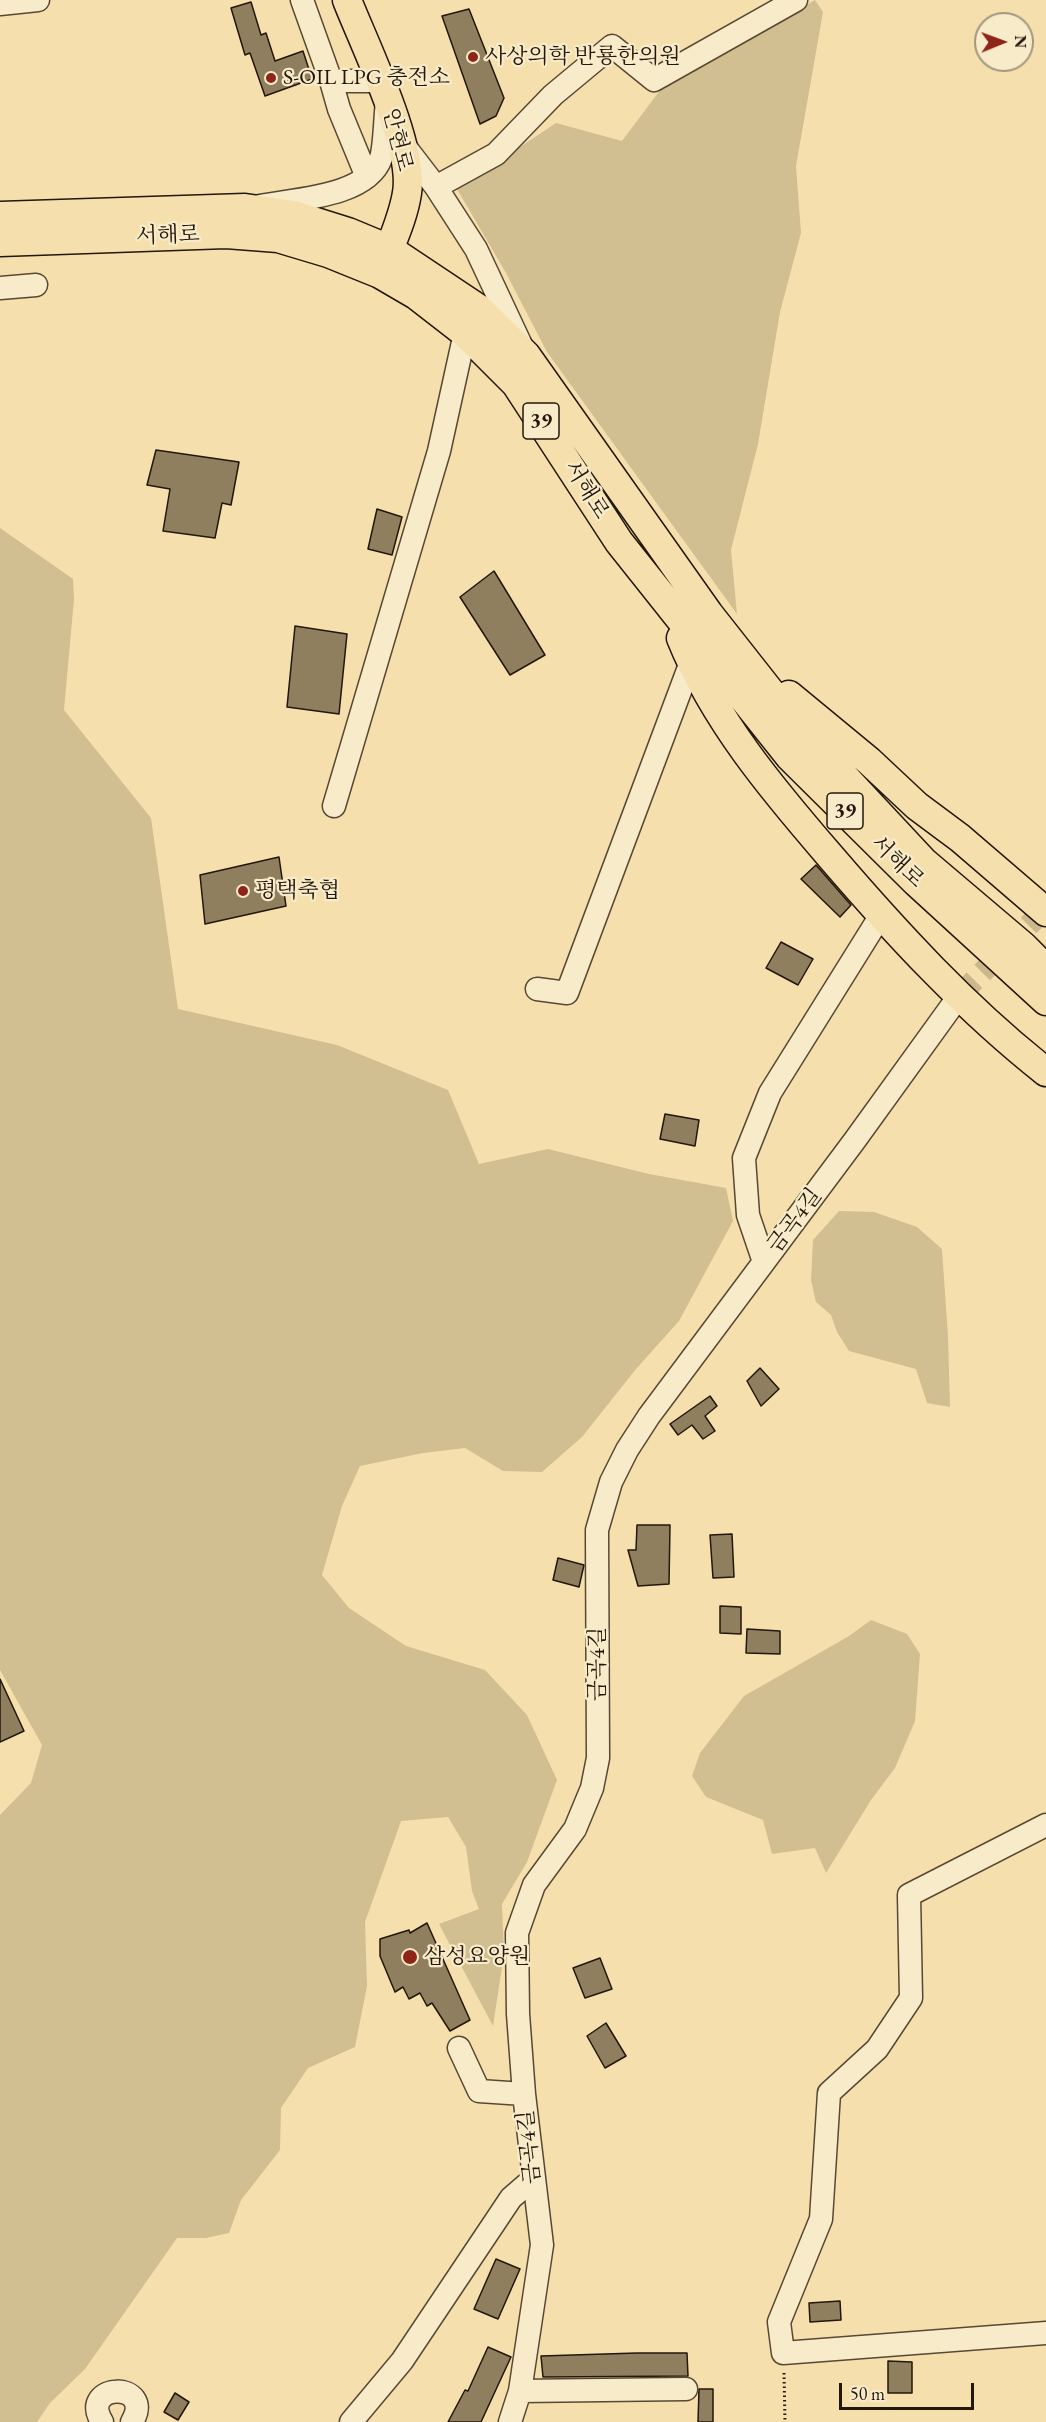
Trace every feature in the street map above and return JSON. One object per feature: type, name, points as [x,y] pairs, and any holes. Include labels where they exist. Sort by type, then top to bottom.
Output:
[{"type":"main road","name":"안현로","points":[[347,0],[402,143],[408,191],[385,262]]},
{"type":"main road","name":"서해로","points":[[0,216],[245,208],[294,215],[348,232],[385,262],[416,295],[465,333],[516,384],[619,542],[790,757],[916,882],[1046,1001]]},
{"type":"main road","name":"서해로","points":[[0,242],[226,234],[278,238],[328,253],[385,262],[479,309],[526,355],[709,614],[798,727],[924,862],[1023,946],[1046,969]]},
{"type":"main road","points":[[667,601],[691,662],[722,716],[779,797],[881,915],[959,996],[1019,1051],[1046,1072]]},
{"type":"main road","points":[[749,664],[861,754],[917,806],[960,838],[1045,911]]},
{"type":"street","points":[[0,4],[38,0]]},
{"type":"street","points":[[302,0],[339,109],[367,177]]},
{"type":"street","points":[[436,187],[496,154],[553,95],[612,46],[654,80],[796,0]]},
{"type":"street","points":[[245,208],[344,190],[367,177],[381,158],[383,91],[331,81]]},
{"type":"street","points":[[402,143],[436,187],[476,249],[526,355]]},
{"type":"street","points":[[0,288],[36,285]]},
{"type":"street","points":[[334,806],[439,451],[465,333]]},
{"type":"street","points":[[537,989],[567,993],[691,662]]},
{"type":"street","points":[[764,1262],[748,1215],[744,1158],[770,1093],[881,915]]},
{"type":"street","name":"금곡4길","points":[[510,2422],[520,2391],[542,2245],[524,2094],[518,2014],[517,1933],[534,1885],[575,1829],[592,1788],[598,1758],[597,1530],[611,1482],[627,1450],[649,1416],[959,996]]},
{"type":"street","points":[[1046,1825],[909,1895],[911,1998],[878,2049],[829,2093],[821,2219],[779,2322],[783,2353],[1046,2333]]},
{"type":"street","points":[[459,2048],[479,2091],[524,2094]]},
{"type":"street","points":[[351,2422],[402,2361],[511,2198],[533,2179]]},
{"type":"street","points":[[520,2391],[686,2389]]},
{"type":"street","points":[[102,2422],[98,2414],[100,2401],[109,2392],[115,2390],[128,2393],[136,2403],[137,2409],[133,2422]]},
{"type":"path","points":[[783,2353],[785,2422]]},
{"type":"shaded area","points":[[815,0],[823,12],[796,166],[801,233],[780,312],[758,444],[731,550],[737,614],[547,352],[506,273],[457,189],[556,123],[622,141],[661,89]]},
{"type":"shaded area","points":[[0,528],[73,579],[74,599],[64,710],[151,818],[178,1009],[337,1045],[448,1090],[479,1164],[548,1149],[649,1174],[726,1188],[733,1221],[679,1321],[636,1369],[582,1437],[542,1472],[503,1471],[465,1448],[423,1453],[360,1466],[342,1506],[322,1575],[349,1608],[406,1646],[485,1670],[527,1715],[557,1780],[527,1862],[502,1904],[504,1954],[493,2026],[439,1924],[479,1909],[472,1891],[466,1847],[448,1817],[401,1821],[365,1922],[367,1986],[355,2047],[308,2068],[281,2108],[280,2150],[241,2200],[229,2233],[206,2238],[177,2238],[85,2369],[50,2403],[37,2422],[0,2422],[0,1815],[31,1783],[42,1745],[0,1670]]},
{"type":"shaded area","points":[[839,1211],[874,1212],[917,1227],[942,1249],[950,1407],[927,1403],[916,1369],[849,1351],[837,1332],[831,1315],[816,1302],[811,1280],[813,1240]]},
{"type":"shaded area","points":[[871,1620],[907,1634],[920,1654],[915,1721],[895,1768],[871,1800],[826,1873],[815,1848],[772,1854],[763,1820],[706,1797],[692,1776],[700,1753],[744,1696],[849,1636]]},
{"type":"building","points":[[251,2],[261,35],[266,33],[275,61],[303,51],[312,79],[265,96],[250,53],[245,55],[231,8]]},
{"type":"building","name":"사상의학 반룡한의원","points":[[469,9],[504,98],[496,116],[480,124],[442,16]]},
{"type":"building","points":[[156,450],[239,462],[231,505],[222,503],[215,538],[163,531],[170,489],[147,485]]},
{"type":"building","points":[[377,509],[402,517],[392,555],[368,549]]},
{"type":"building","points":[[494,571],[545,655],[510,675],[460,597]]},
{"type":"building","points":[[295,626],[347,634],[339,714],[287,707]]},
{"type":"building","name":"평택축협","points":[[279,857],[286,906],[205,924],[200,875]]},
{"type":"building","points":[[816,865],[851,905],[840,917],[801,879]]},
{"type":"building","points":[[781,942],[813,959],[798,985],[766,968]]},
{"type":"building","points":[[665,1114],[699,1120],[695,1146],[660,1139]]},
{"type":"building","points":[[760,1368],[779,1389],[761,1406],[747,1381]]},
{"type":"building","points":[[710,1396],[717,1406],[705,1416],[715,1431],[703,1439],[692,1425],[678,1435],[670,1424]]},
{"type":"building","points":[[637,1525],[670,1525],[669,1584],[638,1586],[628,1550],[636,1550]]},
{"type":"building","points":[[732,1534],[734,1577],[713,1578],[710,1535]]},
{"type":"building","points":[[558,1558],[584,1565],[579,1587],[553,1580]]},
{"type":"building","points":[[720,1606],[741,1607],[741,1634],[720,1633]]},
{"type":"building","points":[[747,1629],[780,1631],[780,1654],[746,1653]]},
{"type":"building","points":[[0,1679],[24,1731],[0,1742]]},
{"type":"building","name":"삼성요양원","points":[[427,1923],[470,2020],[450,2031],[432,2003],[427,2006],[420,1993],[409,1999],[403,1987],[395,1992],[380,1956],[380,1939],[409,1930],[410,1933]]},
{"type":"building","points":[[600,1958],[612,1989],[585,1998],[573,1968]]},
{"type":"building","points":[[606,2023],[626,2056],[605,2068],[587,2036]]},
{"type":"building","points":[[496,2259],[520,2269],[498,2319],[474,2309]]},
{"type":"building","points":[[840,2301],[841,2320],[810,2322],[809,2303]]},
{"type":"building","points":[[488,2347],[511,2357],[481,2422],[448,2422],[465,2390],[468,2391]]},
{"type":"building","points":[[687,2353],[688,2376],[543,2377],[541,2356]]},
{"type":"building","points":[[888,2361],[912,2362],[912,2393],[888,2393]]},
{"type":"building","points":[[699,2389],[713,2389],[713,2422],[698,2422]]},
{"type":"building","points":[[175,2393],[189,2402],[178,2420],[164,2412]]},
{"type":"tunnel","points":[[959,996],[1043,911]]},
{"type":"place","name":"사상의학 반룡한의원","points":[[473,57]]},
{"type":"place","name":"S-OIL LPG 충전소","points":[[271,78]]},
{"type":"place","name":"평택축협","points":[[243,891]]},
{"type":"place","name":"삼성요양원","points":[[410,1957]]}]
